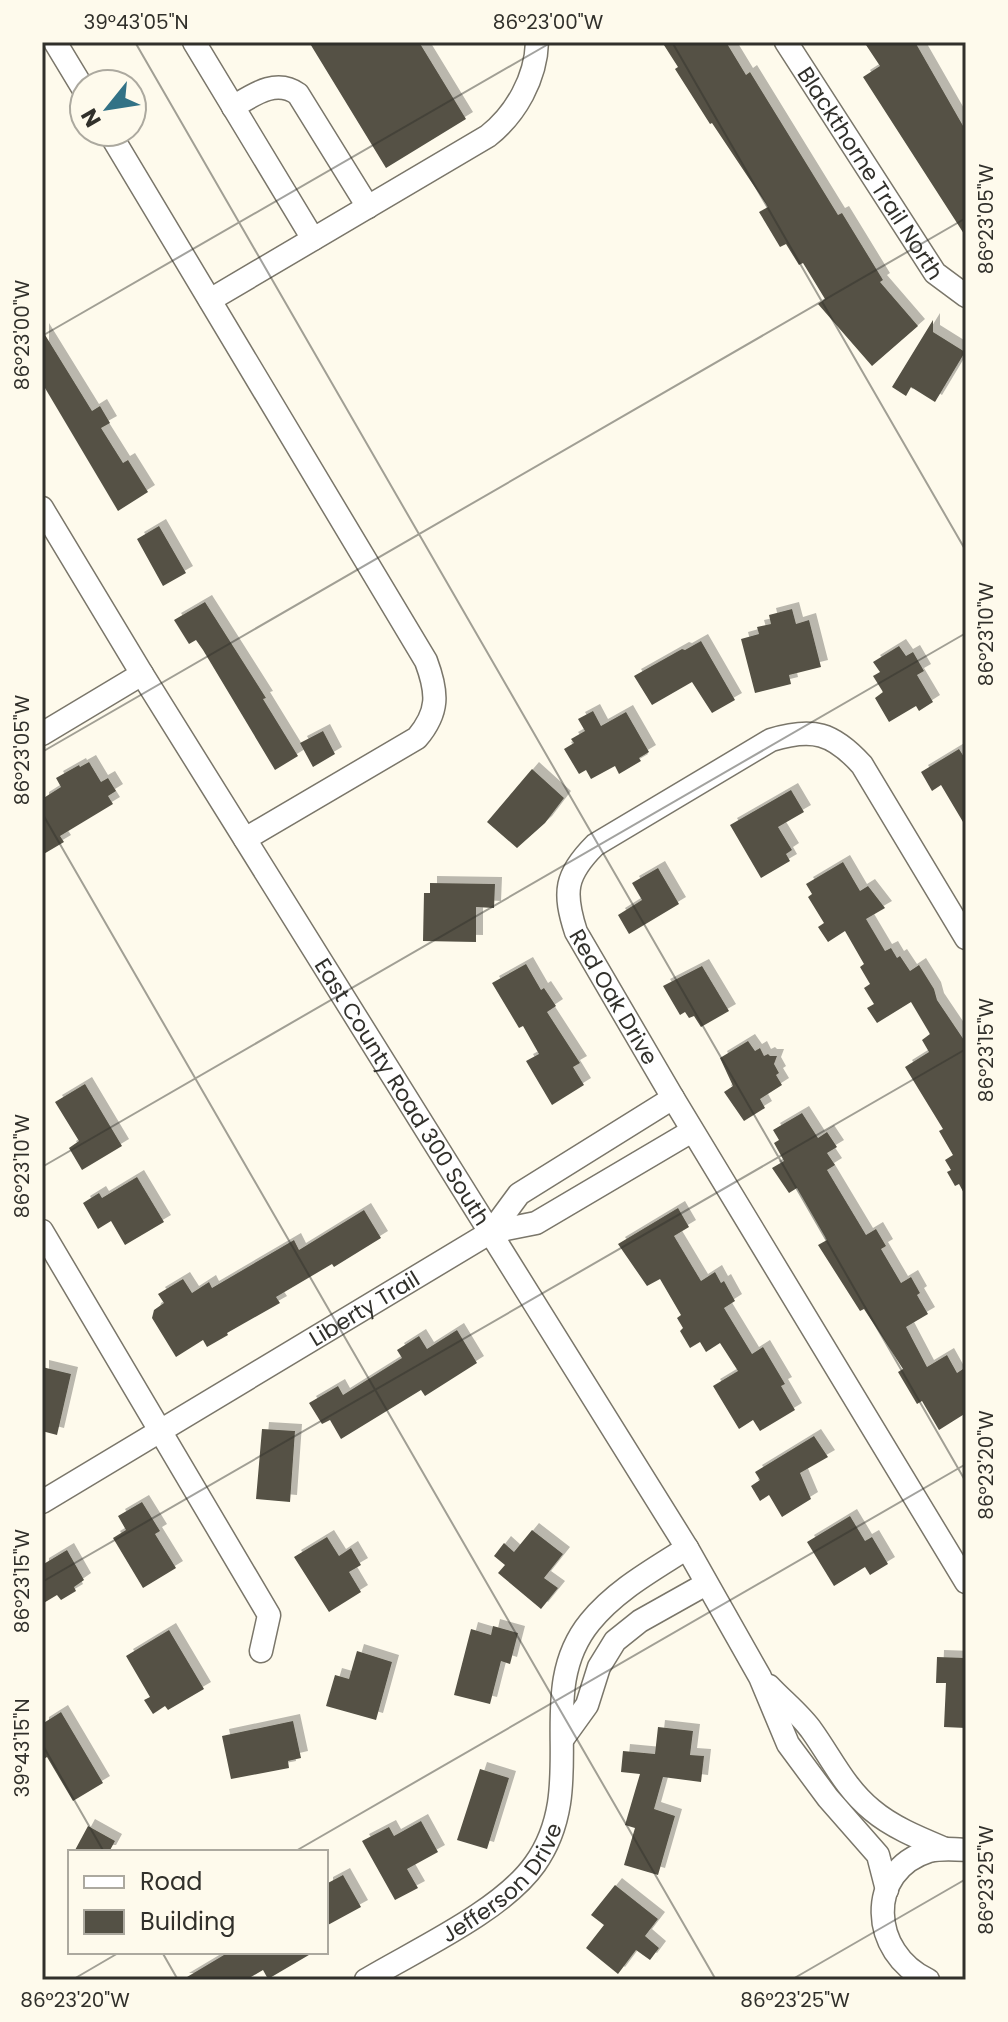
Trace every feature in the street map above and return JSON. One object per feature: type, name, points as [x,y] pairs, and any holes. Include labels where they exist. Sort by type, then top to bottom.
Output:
[{"type":"street","points":[[55,42],[71,68]]},
{"type":"street","points":[[194,42],[313,239]]},
{"type":"street","points":[[210,300],[488,136],[505,123],[520,99],[531,72],[537,42]]},
{"type":"street","name":"Blackthorne Trail North","points":[[786,42],[935,273],[966,296]]},
{"type":"street","points":[[233,107],[258,92],[276,87],[289,88],[298,94],[368,207]]},
{"type":"street","points":[[119,148],[426,661],[432,676],[436,706],[430,723],[417,738],[245,839]]},
{"type":"street","name":"East County Road 300 South","points":[[42,508],[142,674],[687,1548],[760,1677],[788,1744],[828,1798],[878,1855],[887,1890]]},
{"type":"street","points":[[42,734],[142,674]]},
{"type":"street","name":"Red Oak Drive","points":[[966,938],[862,765],[843,744],[824,736],[795,732],[771,740],[595,845],[578,863],[568,885],[568,907],[576,932],[692,1131],[966,1582]]},
{"type":"street","name":"Liberty Trail","points":[[42,1502],[491,1232],[519,1194],[673,1098]]},
{"type":"street","points":[[491,1232],[536,1223],[692,1131]]},
{"type":"street","points":[[42,1231],[269,1615],[261,1651]]},
{"type":"street","name":"Jefferson Drive","points":[[366,1980],[495,1904],[533,1867],[547,1845],[561,1801],[564,1737],[560,1711],[563,1684],[574,1651],[590,1622],[607,1604],[687,1548]]},
{"type":"street","points":[[564,1737],[587,1705],[599,1667],[615,1641],[640,1621],[706,1584]]},
{"type":"street","points":[[590,1622],[615,1641]]},
{"type":"street","name":"East County Road 300 South","points":[[760,1677],[812,1730],[833,1767],[873,1811],[895,1825],[960,1849]]},
{"type":"street","points":[[928,1980],[899,1961],[889,1945],[883,1927],[887,1890],[896,1874],[909,1861],[926,1852],[960,1849]]},
{"type":"building","points":[[309,42],[419,42],[466,119],[386,168]]},
{"type":"building","points":[[662,42],[726,42],[746,75],[750,72],[838,215],[842,213],[883,280],[880,282],[918,326],[872,366],[818,304],[825,299],[803,263],[799,265],[786,244],[780,247],[759,212],[768,207],[710,124],[675,69],[678,67]]},
{"type":"building","points":[[864,42],[915,42],[966,131],[966,237],[863,77],[880,66]]},
{"type":"building","points":[[933,320],[933,332],[965,352],[935,402],[911,387],[906,396],[892,387]]},
{"type":"building","points":[[42,330],[92,411],[100,406],[110,423],[101,428],[123,463],[128,460],[148,492],[118,511],[42,383]]},
{"type":"building","points":[[159,526],[186,573],[163,586],[137,539]]},
{"type":"building","points":[[205,602],[266,698],[263,699],[298,756],[275,770],[203,650],[196,640],[189,644],[174,620]]},
{"type":"building","points":[[792,609],[796,624],[809,620],[821,667],[789,675],[791,684],[755,693],[741,639],[759,634],[757,627],[771,624],[769,615]]},
{"type":"building","points":[[701,641],[735,700],[712,713],[692,682],[652,705],[634,676]]},
{"type":"building","points":[[899,646],[906,656],[913,652],[924,671],[917,675],[933,702],[919,711],[916,706],[889,722],[875,698],[883,692],[873,676],[880,672],[873,662]]},
{"type":"building","points":[[593,711],[601,726],[626,712],[649,752],[639,758],[641,761],[619,774],[615,766],[591,779],[586,770],[579,774],[564,749],[574,743],[571,739],[585,731],[578,719]]},
{"type":"building","points":[[323,731],[335,754],[313,767],[300,743]]},
{"type":"building","points":[[959,749],[966,760],[966,827],[941,785],[932,791],[921,772]]},
{"type":"building","points":[[89,762],[101,782],[108,778],[116,791],[108,796],[113,804],[60,836],[64,842],[42,855],[42,799],[61,787],[56,778]]},
{"type":"building","points":[[532,769],[564,798],[545,823],[517,848],[487,822]]},
{"type":"building","points":[[791,790],[804,812],[778,827],[792,850],[786,854],[790,861],[761,878],[730,825]]},
{"type":"building","points":[[843,862],[860,891],[868,886],[885,908],[866,919],[885,951],[891,948],[910,971],[919,965],[937,1000],[966,1043],[966,1197],[947,1172],[951,1170],[945,1160],[953,1155],[939,1131],[943,1129],[905,1067],[929,1052],[922,1040],[930,1034],[911,1002],[877,1023],[867,1008],[874,1004],[864,988],[870,984],[860,967],[864,964],[845,931],[828,942],[818,927],[824,923],[808,897],[812,894],[806,884]]},
{"type":"building","points":[[658,868],[679,904],[629,934],[618,915],[642,900],[632,883]]},
{"type":"building","points":[[430,883],[495,884],[494,908],[476,907],[476,942],[423,941],[424,893],[430,893]]},
{"type":"building","points":[[526,964],[541,990],[544,988],[556,1006],[547,1012],[580,1063],[573,1067],[584,1085],[552,1105],[526,1061],[539,1054],[492,983]]},
{"type":"building","points":[[702,966],[729,1011],[701,1027],[694,1016],[689,1018],[685,1012],[680,1015],[663,986]]},
{"type":"building","points":[[748,1041],[755,1051],[760,1048],[764,1056],[777,1056],[774,1064],[782,1085],[760,1099],[765,1108],[744,1121],[724,1092],[733,1086],[720,1058]]},
{"type":"building","points":[[85,1084],[122,1146],[82,1170],[69,1148],[79,1141],[55,1102]]},
{"type":"building","points":[[802,1113],[818,1138],[827,1132],[837,1147],[827,1153],[835,1165],[827,1170],[866,1235],[876,1229],[886,1246],[881,1249],[901,1283],[911,1277],[920,1293],[917,1295],[928,1314],[906,1327],[927,1367],[947,1355],[957,1373],[966,1367],[966,1413],[939,1430],[922,1401],[917,1404],[898,1372],[903,1369],[864,1309],[860,1311],[818,1245],[827,1240],[797,1188],[789,1193],[772,1168],[784,1161],[774,1143],[779,1140],[773,1130]]},
{"type":"building","points":[[137,1177],[164,1222],[125,1245],[111,1221],[98,1229],[83,1203],[99,1193],[102,1198]]},
{"type":"building","points":[[678,1208],[689,1227],[674,1236],[701,1281],[715,1272],[721,1283],[724,1281],[735,1301],[724,1308],[752,1354],[763,1347],[785,1384],[781,1386],[795,1410],[760,1431],[753,1420],[739,1429],[713,1386],[738,1371],[720,1343],[706,1352],[700,1342],[690,1348],[680,1331],[683,1328],[677,1318],[681,1315],[660,1279],[647,1286],[618,1244]]},
{"type":"building","points":[[364,1210],[381,1238],[276,1297],[280,1303],[228,1335],[207,1347],[203,1340],[176,1357],[152,1318],[154,1310],[164,1303],[158,1294],[183,1279],[192,1293],[209,1282],[212,1288],[294,1240],[299,1250]]},
{"type":"building","points":[[457,1330],[477,1363],[425,1396],[421,1390],[341,1439],[330,1420],[322,1424],[309,1403],[338,1386],[343,1395],[402,1358],[397,1350],[419,1336],[427,1349]]},
{"type":"building","points":[[42,1367],[71,1374],[57,1435],[42,1431]]},
{"type":"building","points":[[262,1429],[295,1431],[290,1502],[256,1499]]},
{"type":"building","points":[[814,1436],[828,1457],[800,1473],[811,1499],[782,1517],[769,1495],[760,1501],[751,1486],[760,1480],[755,1472]]},
{"type":"building","points":[[142,1502],[160,1531],[155,1534],[176,1568],[143,1588],[113,1538],[126,1530],[118,1516]]},
{"type":"building","points":[[850,1516],[865,1541],[872,1537],[888,1564],[870,1575],[865,1567],[834,1586],[807,1542]]},
{"type":"building","points":[[532,1530],[563,1554],[544,1578],[558,1588],[541,1609],[498,1573],[505,1565],[494,1556],[504,1543],[514,1552]]},
{"type":"building","points":[[327,1537],[339,1556],[351,1548],[361,1565],[349,1572],[361,1592],[329,1612],[294,1557]]},
{"type":"building","points":[[67,1550],[84,1580],[74,1587],[76,1591],[61,1600],[57,1595],[42,1604],[42,1565]]},
{"type":"building","points":[[493,1626],[518,1633],[510,1664],[501,1661],[490,1704],[454,1695],[471,1629],[491,1635]]},
{"type":"building","points":[[169,1630],[204,1689],[168,1710],[165,1706],[153,1714],[144,1700],[150,1697],[126,1656]]},
{"type":"building","points":[[357,1651],[392,1662],[376,1720],[326,1706],[335,1675],[349,1679]]},
{"type":"building","points":[[937,1657],[966,1658],[966,1728],[944,1727],[946,1683],[936,1683]]},
{"type":"building","points":[[61,1712],[103,1783],[73,1801],[47,1757],[42,1760],[42,1724]]},
{"type":"building","points":[[293,1721],[301,1758],[288,1761],[289,1768],[231,1779],[222,1736]]},
{"type":"building","points":[[658,1727],[693,1731],[690,1755],[704,1756],[701,1782],[663,1777],[654,1809],[675,1816],[658,1875],[624,1865],[635,1828],[625,1825],[640,1774],[621,1772],[623,1751],[655,1754]]},
{"type":"building","points":[[480,1769],[509,1778],[487,1849],[457,1840]]},
{"type":"building","points":[[421,1821],[438,1852],[407,1869],[418,1888],[395,1900],[362,1841],[389,1827],[394,1836]]},
{"type":"building","points":[[88,1826],[115,1841],[110,1850],[75,1850]]},
{"type":"building","points":[[343,1875],[361,1907],[328,1925],[328,1883]]},
{"type":"building","points":[[615,1885],[658,1919],[645,1936],[659,1948],[650,1960],[636,1950],[618,1974],[586,1948],[604,1925],[591,1915]]},
{"type":"building","points":[[226,1954],[311,1954],[268,1979],[263,1970],[246,1980],[182,1980]]}]
